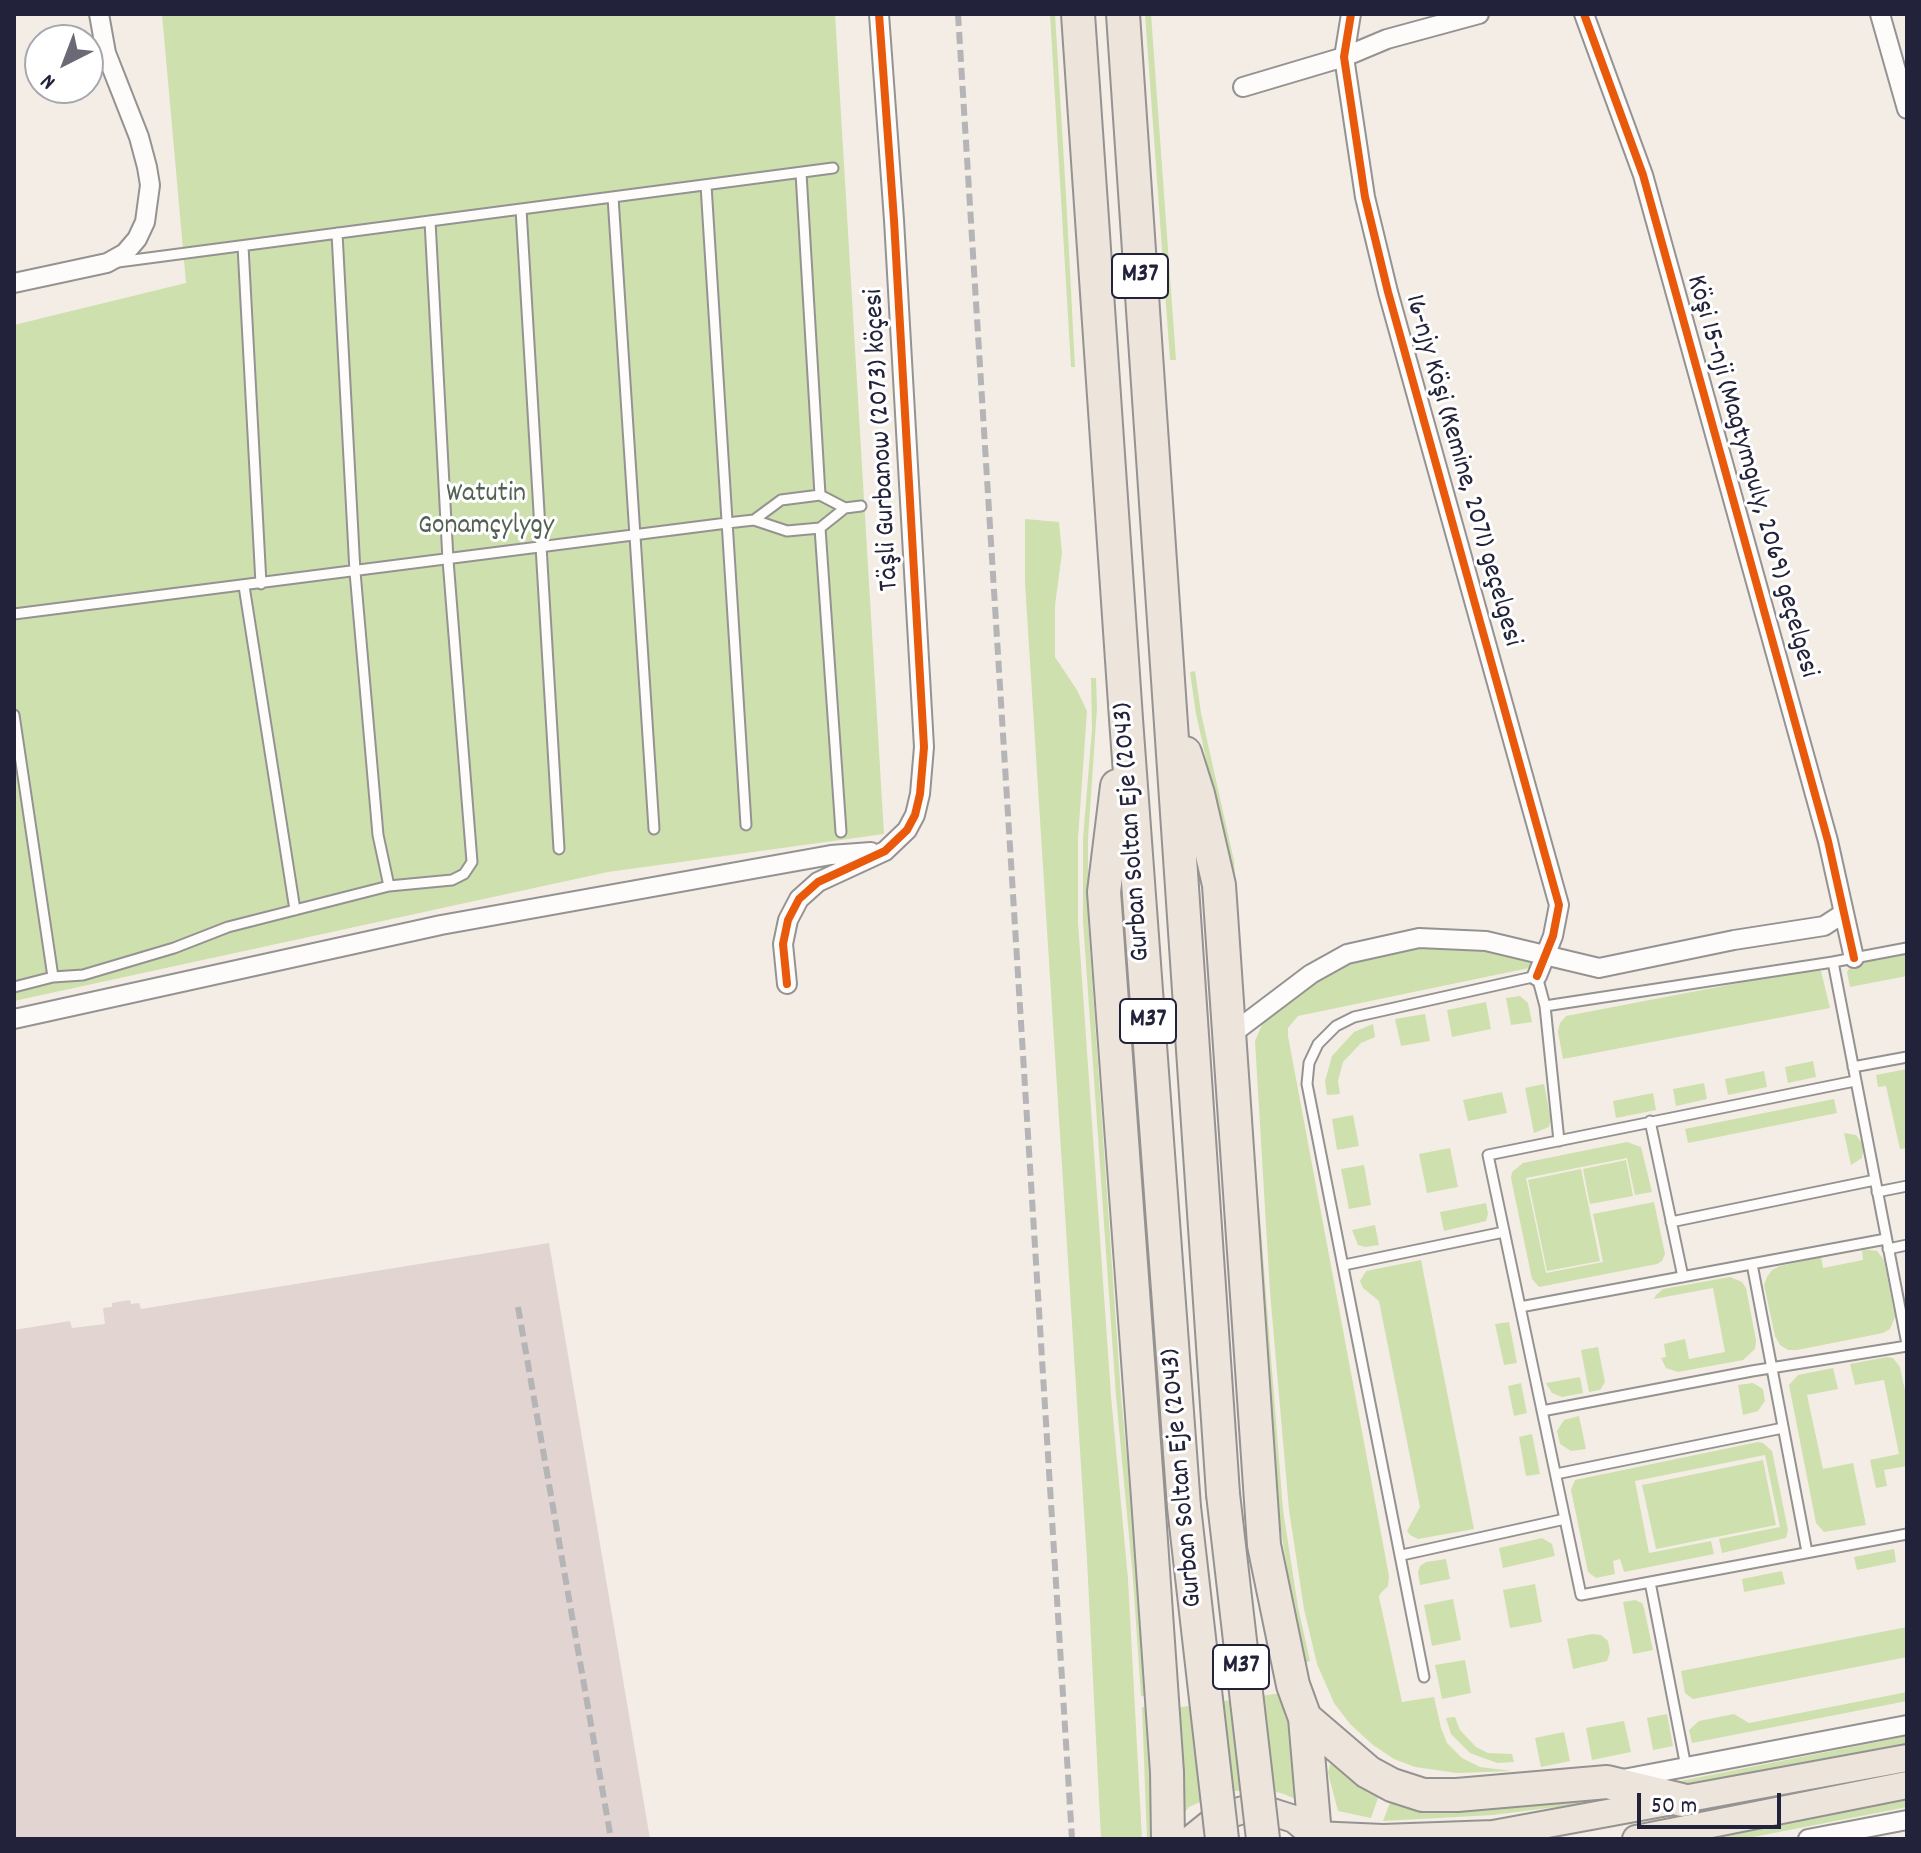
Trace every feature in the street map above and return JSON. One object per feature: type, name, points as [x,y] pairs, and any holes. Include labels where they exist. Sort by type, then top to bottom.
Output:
[{"type":"highway","name":"Gurban Soltan Eje (2043)","points":[[1078,14],[1184,1507],[1222,1839]]},
{"type":"highway","name":"Gurban Soltan Eje (2043)","points":[[1123,14],[1223,1494],[1263,1839]]},
{"type":"highway","points":[[1170,708],[1198,794],[1219,885],[1264,1545],[1293,1685],[1305,1718],[1317,1837]]},
{"type":"highway","points":[[1126,719],[1104,892],[1167,1772],[1168,1839]]},
{"type":"highway","points":[[1305,1718],[1368,1772],[1392,1785],[1423,1795],[1607,1782],[1682,1800]]},
{"type":"main road","points":[[1191,1839],[1217,1818],[1243,1810],[1269,1811],[1294,1819],[1317,1837],[1493,1834],[1907,1758]]},
{"type":"main road","points":[[1636,1839],[1907,1785]]},
{"type":"street","points":[[14,283],[107,263],[125,253],[137,239],[149,206],[150,185],[139,137],[106,53],[99,14]]},
{"type":"street","name":"Täşli Gurbanow (2073) köçesi","points":[[879,14],[924,747],[915,815],[907,830],[885,851]]},
{"type":"street","name":"16-njy Köşi (Kemine, 2071) geçelgesi","points":[[1351,14],[1344,57],[1365,197],[1388,292],[1559,905],[1553,936],[1537,976]]},
{"type":"street","points":[[1243,87],[1344,57],[1387,39],[1479,14]]},
{"type":"street","name":"Köşi 15-nji (Magtymguly, 2069) geçelgesi","points":[[1584,14],[1643,175],[1828,841],[1854,958]]},
{"type":"street","points":[[1880,14],[1907,109]]},
{"type":"street","points":[[787,984],[783,944],[788,920],[799,899],[818,882],[885,851]]},
{"type":"street","points":[[14,1019],[441,925],[831,855],[885,851]]},
{"type":"street","points":[[1229,1036],[1311,974],[1347,954],[1419,938],[1486,941],[1599,968],[1734,940],[1824,926],[1844,913]]},
{"type":"street","points":[[1607,1782],[1907,1725]]},
{"type":"street","points":[[1808,1839],[1907,1820]]},
{"type":"lane","points":[[107,263],[833,168]]},
{"type":"lane","points":[[801,173],[820,495]]},
{"type":"lane","points":[[706,185],[746,825]]},
{"type":"lane","points":[[613,197],[654,829]]},
{"type":"lane","points":[[521,209],[559,849]]},
{"type":"lane","points":[[14,987],[53,977],[83,975],[174,948],[228,927],[389,886],[452,880],[464,874],[472,862],[448,560],[430,221]]},
{"type":"lane","points":[[337,233],[355,572],[378,835],[389,886]]},
{"type":"lane","points":[[243,246],[261,584]]},
{"type":"lane","points":[[754,520],[781,500],[820,495],[845,508]]},
{"type":"lane","points":[[14,614],[754,520],[787,531],[820,528],[845,508],[861,506]]},
{"type":"lane","points":[[820,528],[841,832]]},
{"type":"lane","points":[[244,586],[295,910]]},
{"type":"lane","points":[[14,715],[53,977]]},
{"type":"lane","points":[[1545,1006],[1907,948]]},
{"type":"lane","points":[[1542,1411],[1907,1345],[1833,962]]},
{"type":"lane","points":[[1424,1677],[1307,1084],[1309,1063],[1318,1044],[1336,1026],[1354,1017],[1537,976],[1545,1006],[1559,1141]]},
{"type":"lane","points":[[1853,1067],[1907,1057]]},
{"type":"lane","points":[[1855,1081],[1488,1155],[1581,1595],[1907,1534]]},
{"type":"lane","points":[[1650,1121],[1683,1277]]},
{"type":"lane","points":[[1671,1222],[1875,1180]]},
{"type":"lane","points":[[1877,1192],[1907,1186]]},
{"type":"lane","points":[[1344,1265],[1504,1232]]},
{"type":"lane","points":[[1520,1307],[1752,1264],[1887,1244],[1907,1245]]},
{"type":"lane","points":[[1752,1264],[1807,1552]]},
{"type":"lane","points":[[1556,1474],[1783,1428]]},
{"type":"lane","points":[[1402,1555],[1565,1519]]},
{"type":"lane","points":[[1650,1582],[1686,1767]]},
{"type":"shaded area","points":[[549,1243],[650,1839],[14,1839],[14,1330],[70,1321],[72,1328],[105,1324],[103,1308],[130,1300],[131,1304],[139,1303],[141,1309]]},
{"type":"green space","name":"Watutin Gonamçylygy","points":[[162,14],[835,14],[884,834],[608,872],[14,1001],[14,325],[186,283]]},
{"type":"green space","points":[[1050,14],[1055,14],[1075,367],[1071,367]]},
{"type":"green space","points":[[1145,14],[1151,14],[1176,360],[1170,360]]},
{"type":"green space","points":[[1025,519],[1059,522],[1062,553],[1055,605],[1055,657],[1087,711],[1078,839],[1078,922],[1111,1396],[1128,1579],[1142,1839],[1101,1839],[1087,1560],[1025,583]]},
{"type":"green space","points":[[1195,671],[1201,713],[1234,861],[1243,979],[1238,979],[1229,861],[1196,714],[1190,672]]},
{"type":"green space","points":[[1091,678],[1096,678],[1097,708],[1088,839],[1088,921],[1121,1395],[1146,1696],[1141,1696],[1116,1396],[1083,921],[1083,839],[1092,729]]},
{"type":"green space","points":[[1439,943],[1525,956],[1535,963],[1534,967],[1298,1016],[1288,1028],[1288,1036],[1389,1576],[1388,1586],[1379,1597],[1402,1702],[1434,1697],[1447,1743],[1462,1758],[1480,1767],[1512,1771],[1457,1773],[1415,1767],[1394,1759],[1350,1724],[1334,1703],[1317,1664],[1304,1609],[1289,1510],[1270,1292],[1255,1041],[1267,1013],[1322,966]]},
{"type":"green space","points":[[1907,951],[1907,976],[1850,987],[1847,972],[1857,961]]},
{"type":"green space","points":[[1812,969],[1821,971],[1830,1008],[1563,1059],[1558,1032],[1566,1016]]},
{"type":"green space","points":[[1520,996],[1528,1003],[1532,1022],[1511,1025],[1506,998]]},
{"type":"green space","points":[[1486,1002],[1491,1029],[1452,1037],[1447,1010]]},
{"type":"green space","points":[[1425,1014],[1430,1041],[1401,1046],[1395,1019]]},
{"type":"green space","points":[[1373,1024],[1375,1037],[1361,1043],[1343,1062],[1338,1081],[1340,1094],[1327,1095],[1325,1081],[1332,1056],[1354,1032]]},
{"type":"green space","points":[[1813,1061],[1816,1077],[1788,1083],[1785,1067]]},
{"type":"green space","points":[[1907,1069],[1907,1148],[1900,1149],[1886,1086],[1878,1087],[1876,1075]]},
{"type":"green space","points":[[1764,1071],[1767,1087],[1728,1095],[1725,1079]]},
{"type":"green space","points":[[1245,1078],[1249,1078],[1283,1510],[1310,1661],[1304,1663],[1278,1511],[1258,1290]]},
{"type":"green space","points":[[1704,1083],[1707,1099],[1676,1106],[1673,1089]]},
{"type":"green space","points":[[1544,1084],[1551,1120],[1549,1127],[1534,1133],[1525,1088]]},
{"type":"green space","points":[[1502,1092],[1507,1113],[1468,1121],[1463,1100]]},
{"type":"green space","points":[[1653,1093],[1656,1110],[1616,1118],[1613,1101]]},
{"type":"green space","points":[[1834,1099],[1837,1113],[1688,1143],[1685,1129]]},
{"type":"green space","points":[[1353,1115],[1359,1146],[1337,1150],[1332,1119]]},
{"type":"green space","points":[[1844,1133],[1856,1135],[1864,1146],[1862,1158],[1851,1165]]},
{"type":"green space","points":[[1627,1142],[1641,1147],[1652,1192],[1635,1195],[1627,1158],[1526,1178],[1546,1273],[1603,1262],[1593,1214],[1654,1202],[1665,1254],[1662,1261],[1539,1287],[1532,1279],[1512,1172],[1523,1163]]},
{"type":"green space","points":[[1450,1148],[1458,1187],[1427,1193],[1419,1154]]},
{"type":"green space","points":[[1626,1160],[1633,1196],[1590,1204],[1583,1169]]},
{"type":"green space","points":[[1364,1165],[1371,1205],[1349,1209],[1341,1169]]},
{"type":"green space","points":[[1581,1169],[1600,1261],[1547,1271],[1528,1180]]},
{"type":"green space","points":[[1486,1203],[1486,1221],[1444,1231],[1440,1212]]},
{"type":"green space","points":[[1375,1225],[1379,1245],[1358,1245],[1352,1230]]},
{"type":"green space","points":[[1862,1249],[1877,1251],[1884,1260],[1895,1317],[1890,1329],[1797,1350],[1788,1350],[1780,1345],[1775,1336],[1764,1285],[1772,1270],[1821,1257],[1823,1268],[1863,1260]]},
{"type":"green space","points":[[1421,1260],[1474,1529],[1418,1539],[1407,1531],[1420,1507],[1379,1301],[1363,1288],[1360,1281],[1366,1271]]},
{"type":"green space","points":[[1730,1277],[1742,1282],[1746,1288],[1755,1349],[1743,1360],[1678,1372],[1666,1368],[1661,1358],[1666,1357],[1664,1344],[1685,1339],[1689,1359],[1725,1352],[1713,1288],[1654,1299],[1656,1295],[1663,1289]]},
{"type":"green space","points":[[1509,1322],[1517,1363],[1504,1365],[1495,1324]]},
{"type":"green space","points":[[1598,1347],[1605,1382],[1600,1390],[1589,1392],[1581,1350]]},
{"type":"green space","points":[[1893,1358],[1900,1367],[1907,1400],[1907,1466],[1884,1470],[1887,1486],[1876,1488],[1870,1460],[1899,1454],[1884,1380],[1855,1385],[1850,1364]]},
{"type":"green space","points":[[1833,1368],[1838,1389],[1807,1395],[1823,1469],[1853,1463],[1866,1525],[1824,1532],[1816,1523],[1789,1385],[1798,1375]]},
{"type":"green space","points":[[1580,1377],[1583,1393],[1562,1397],[1552,1393],[1546,1383]]},
{"type":"green space","points":[[1521,1383],[1527,1413],[1514,1416],[1508,1386]]},
{"type":"green space","points":[[1753,1383],[1763,1389],[1765,1401],[1758,1411],[1743,1415],[1738,1385]]},
{"type":"green space","points":[[1579,1416],[1586,1449],[1571,1451],[1560,1444],[1557,1431],[1564,1420]]},
{"type":"green space","points":[[1532,1434],[1540,1474],[1526,1476],[1519,1437]]},
{"type":"green space","points":[[1758,1442],[1772,1451],[1788,1530],[1786,1538],[1722,1553],[1719,1539],[1780,1527],[1765,1455],[1635,1481],[1649,1553],[1711,1541],[1714,1554],[1624,1572],[1620,1559],[1613,1561],[1615,1574],[1596,1578],[1588,1572],[1571,1490],[1575,1480]]},
{"type":"green space","points":[[1763,1460],[1776,1525],[1656,1549],[1642,1485]]},
{"type":"green space","points":[[1542,1538],[1552,1544],[1555,1556],[1503,1568],[1499,1548]]},
{"type":"green space","points":[[1894,1549],[1896,1562],[1857,1570],[1854,1557]]},
{"type":"green space","points":[[1446,1559],[1450,1579],[1420,1585],[1420,1566]]},
{"type":"green space","points":[[1782,1571],[1785,1584],[1744,1592],[1742,1579]]},
{"type":"green space","points":[[1535,1584],[1542,1622],[1510,1628],[1503,1590]]},
{"type":"green space","points":[[1453,1599],[1461,1640],[1432,1646],[1424,1605]]},
{"type":"green space","points":[[1635,1600],[1642,1603],[1644,1608],[1653,1650],[1633,1654],[1623,1602]]},
{"type":"green space","points":[[1907,1627],[1907,1657],[1693,1699],[1685,1693],[1681,1671]]},
{"type":"green space","points":[[1601,1635],[1608,1641],[1610,1652],[1607,1661],[1573,1669],[1567,1639]]},
{"type":"green space","points":[[1465,1660],[1471,1693],[1442,1699],[1435,1665]]},
{"type":"green space","points":[[1907,1692],[1907,1701],[1692,1743],[1689,1730],[1699,1721],[1734,1714],[1749,1723]]},
{"type":"green space","points":[[1282,1693],[1306,1804],[1265,1789],[1222,1792],[1189,1807],[1178,1820],[1174,1708]]},
{"type":"green space","points":[[1142,1707],[1146,1707],[1152,1839],[1147,1839]]},
{"type":"green space","points":[[1667,1714],[1673,1746],[1653,1750],[1647,1718]]},
{"type":"green space","points":[[1455,1717],[1460,1730],[1476,1747],[1488,1753],[1512,1754],[1514,1762],[1497,1763],[1470,1753],[1451,1734],[1446,1718]]},
{"type":"green space","points":[[1624,1721],[1631,1752],[1592,1760],[1586,1728]]},
{"type":"green space","points":[[1564,1732],[1570,1761],[1541,1767],[1535,1738]]},
{"type":"green space","points":[[1907,1736],[1907,1745],[1696,1786],[1670,1783]]},
{"type":"green space","points":[[1330,1764],[1379,1795],[1371,1818],[1338,1811],[1328,1773]]},
{"type":"green space","points":[[1609,1793],[1612,1800],[1493,1815],[1383,1821],[1391,1800]]},
{"type":"green space","points":[[1907,1798],[1907,1807],[1743,1839],[1699,1839]]},
{"type":"railway","points":[[958,14],[1072,1839]]},
{"type":"railway","points":[[518,1307],[611,1839]]},
{"type":"cycle path","points":[[787,984],[783,944],[788,920],[799,899],[818,882],[885,851],[907,830],[915,815],[920,794],[924,747],[879,14]]},
{"type":"cycle path","points":[[1351,14],[1344,57],[1365,197],[1388,292],[1559,905],[1553,936],[1537,976]]},
{"type":"cycle path","points":[[1584,14],[1643,175],[1828,841],[1854,958]]}]
